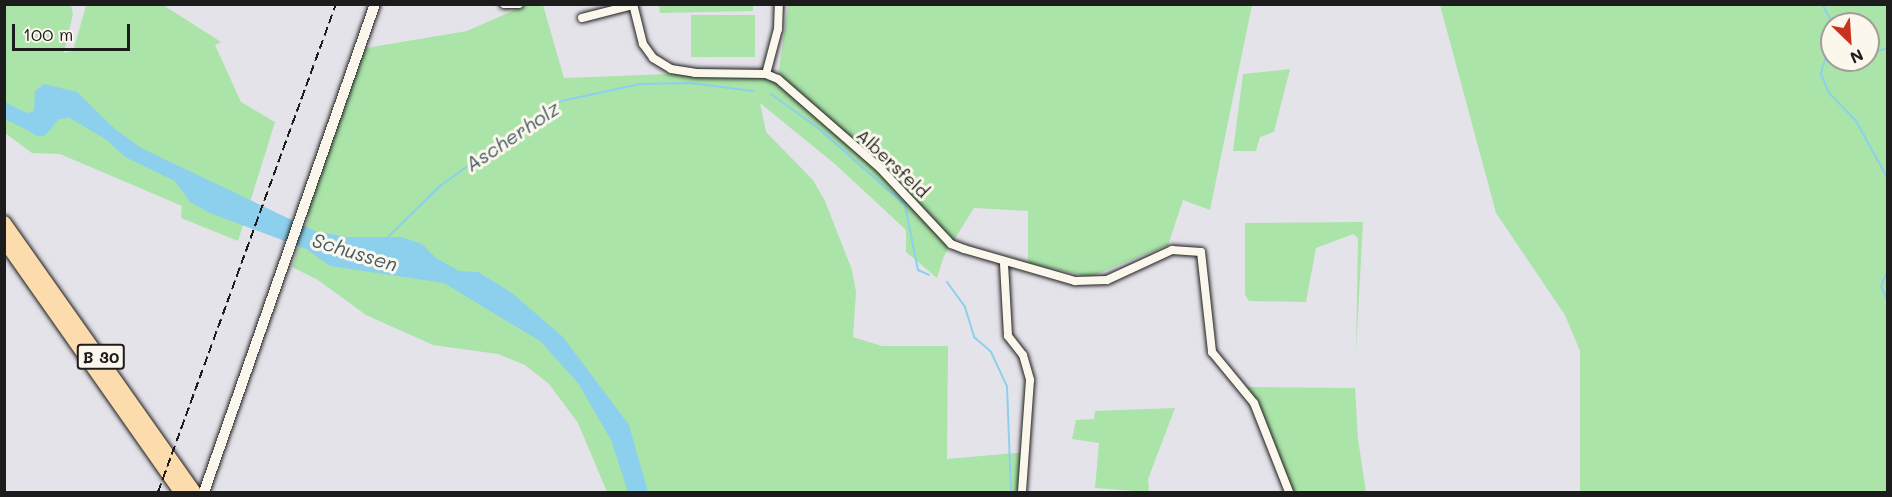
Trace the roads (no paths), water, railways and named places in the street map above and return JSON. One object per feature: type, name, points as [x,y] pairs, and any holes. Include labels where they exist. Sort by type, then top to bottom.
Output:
[{"type":"highway","name":"B 30","points":[[4,223],[202,491]]},
{"type":"highway","name":"B 30","points":[[4,240],[181,492]]},
{"type":"street","points":[[202,491],[375,4]]},
{"type":"street","points":[[504,4],[519,4]]},
{"type":"street","points":[[582,18],[633,5],[643,44],[653,58],[671,69],[766,74],[778,29],[779,4]]},
{"type":"street","name":"Albersfeld","points":[[766,74],[778,79],[880,168],[951,244],[1004,264],[1074,280],[1107,280],[1158,254],[1172,250],[1201,252],[1212,351],[1254,403],[1289,492]]},
{"type":"street","points":[[1004,264],[1008,336],[1023,356],[1030,380],[1022,492]]},
{"type":"water","points":[[44,84],[77,92],[116,130],[141,148],[315,231],[347,237],[401,237],[422,244],[436,258],[459,271],[478,272],[512,293],[563,337],[629,425],[648,492],[628,492],[611,440],[578,383],[540,341],[444,283],[330,266],[306,249],[210,213],[190,202],[175,181],[125,157],[107,140],[68,117],[43,119],[44,129],[37,136],[5,116],[4,101],[24,114],[34,111],[35,91]]},
{"type":"waterway","points":[[1822,4],[1826,12]]},
{"type":"waterway","points":[[1880,50],[1888,48]]},
{"type":"waterway","points":[[1822,72],[1829,93],[1856,121],[1888,179]]},
{"type":"waterway","name":"Ascherholz","points":[[386,239],[440,186],[557,102],[640,84],[690,83],[754,91]]},
{"type":"waterway","name":"Ascherholz","points":[[771,94],[818,128],[905,205],[918,270],[929,275]]},
{"type":"waterway","name":"Schussen","points":[[4,110],[41,128],[55,111],[62,111]]},
{"type":"waterway","points":[[1888,269],[1881,286],[1888,302]]},
{"type":"waterway","name":"Ascherholz","points":[[947,282],[965,307],[974,337],[991,352],[1007,387],[1011,492]]},
{"type":"railway","points":[[158,492],[336,4]]}]
